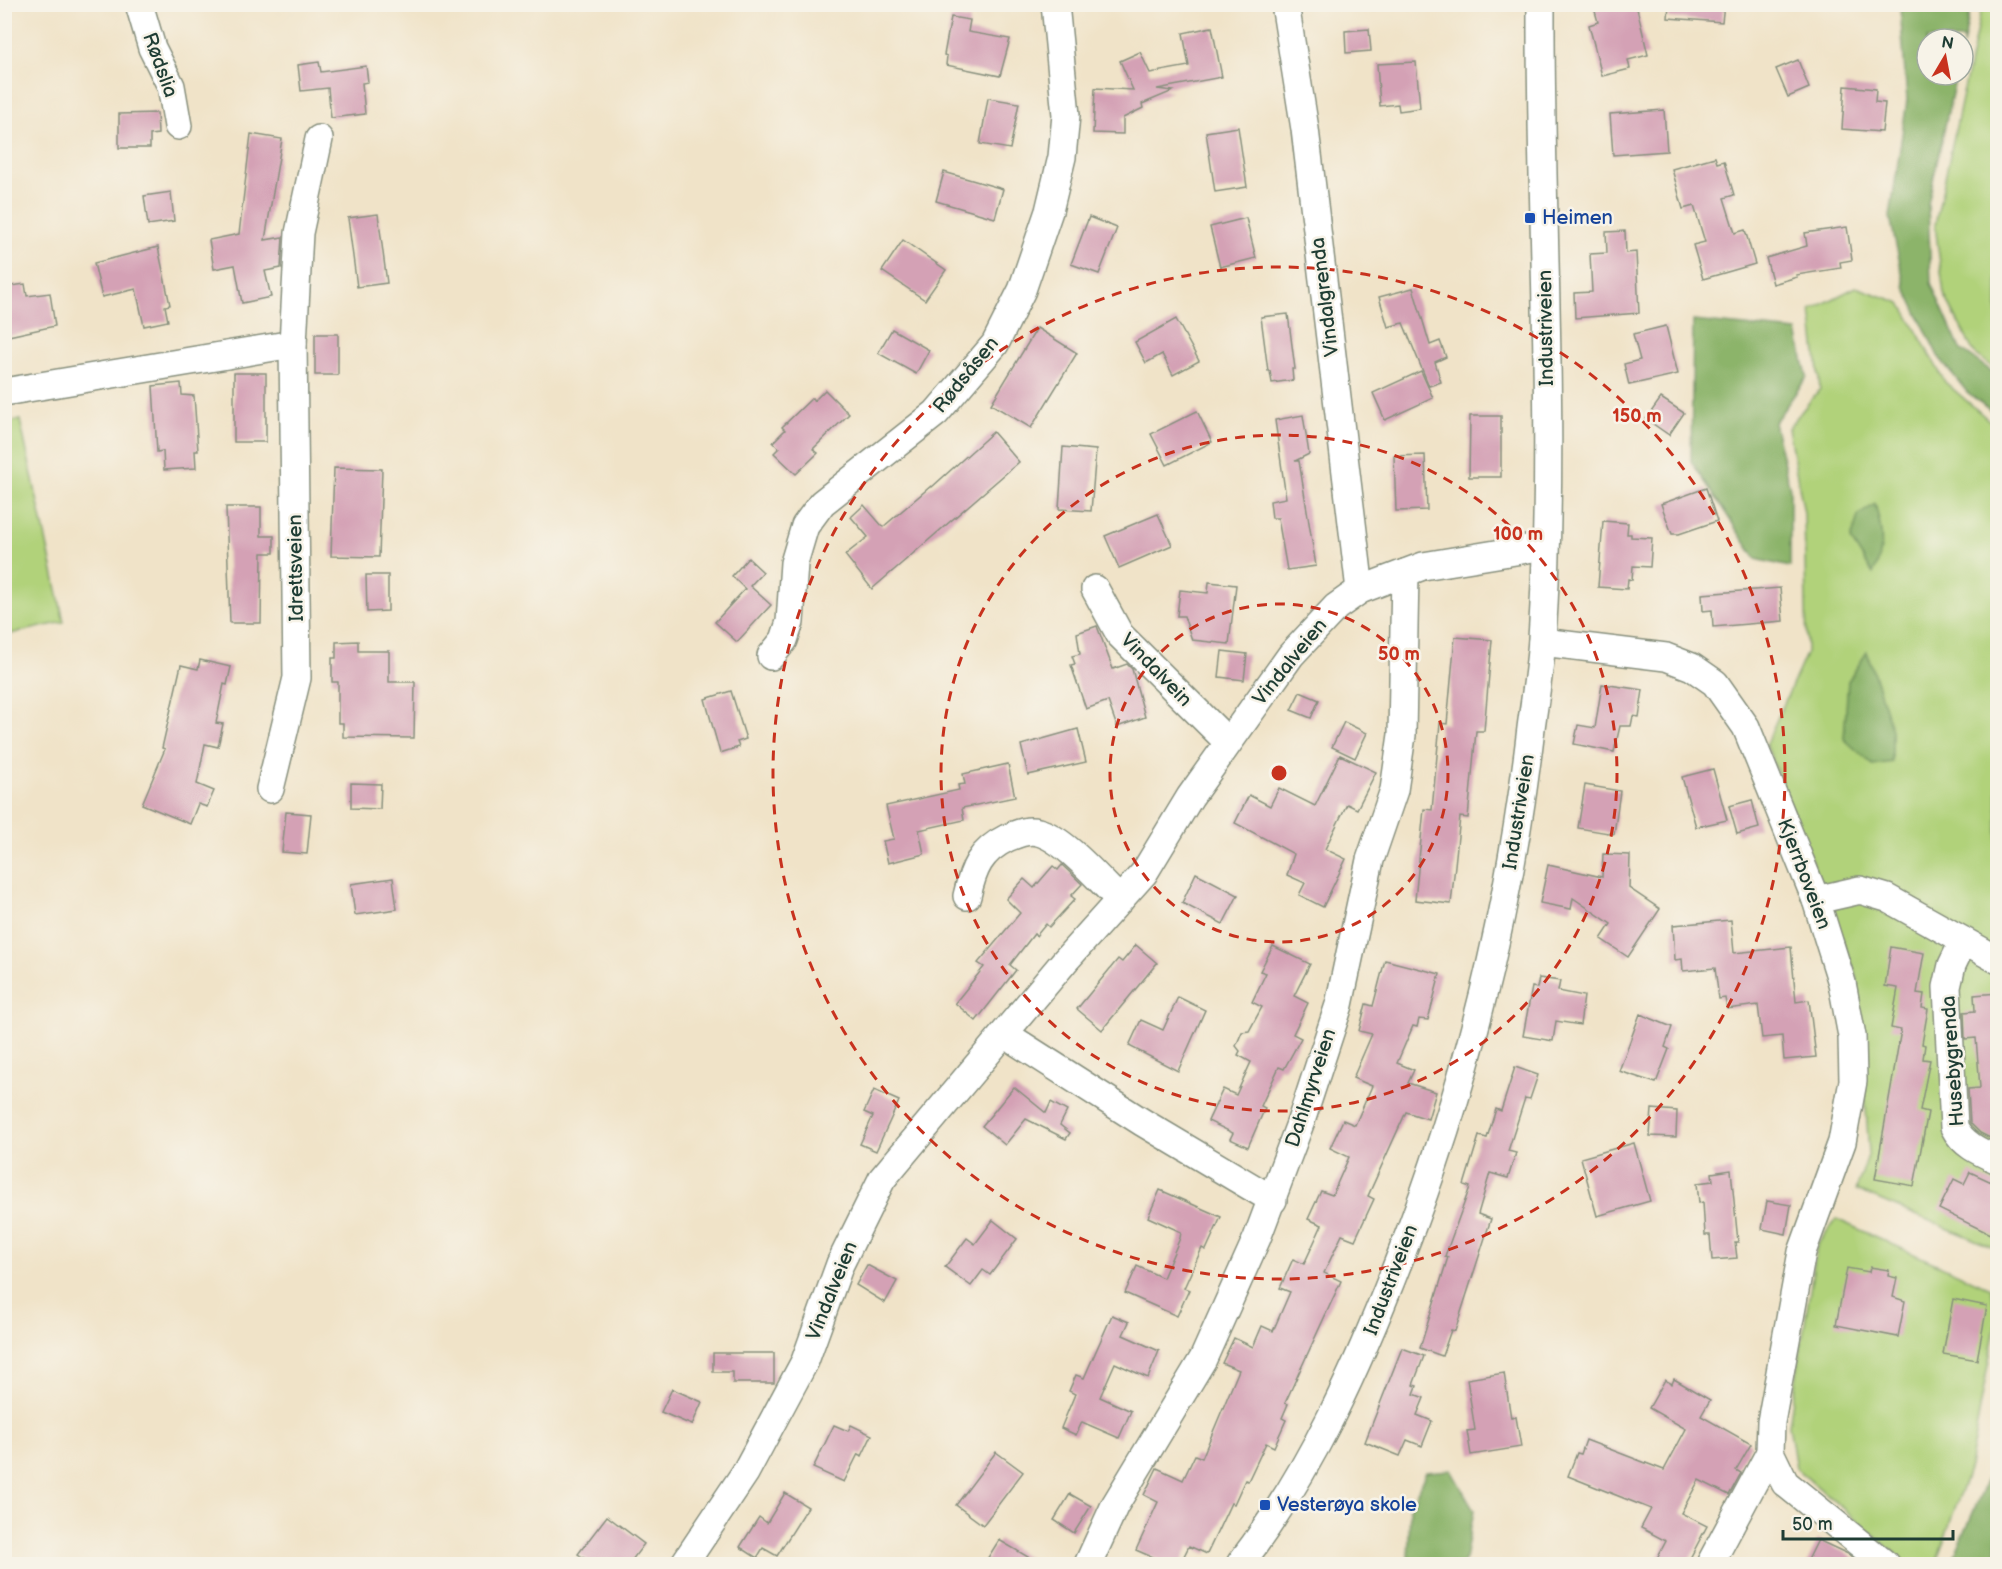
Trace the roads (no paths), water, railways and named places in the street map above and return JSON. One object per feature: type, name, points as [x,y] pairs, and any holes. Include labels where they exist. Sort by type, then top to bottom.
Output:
[{"type":"street","name":"Rødslia","points":[[139,4],[152,48],[171,86],[178,126]]},
{"type":"street","name":"Rødsåsen","points":[[771,656],[784,640],[790,622],[794,563],[805,526],[822,503],[936,413],[995,344],[1022,290],[1049,211],[1062,157],[1066,115],[1055,4]]},
{"type":"street","name":"Vindalgrenda","points":[[1285,4],[1305,129],[1360,590]]},
{"type":"street","name":"Industriveien","points":[[1240,1564],[1269,1527],[1320,1438],[1363,1353],[1430,1181],[1476,1028],[1503,910],[1522,807],[1542,642],[1548,476],[1540,141],[1541,4]]},
{"type":"street","name":"Idrettsveien","points":[[270,789],[297,678],[293,344],[299,233],[319,139]]},
{"type":"street","points":[[4,392],[293,344]]},
{"type":"street","name":"Vindalveien","points":[[684,1564],[745,1473],[805,1361],[840,1264],[882,1179],[1144,873],[1190,797],[1291,655],[1336,607],[1360,590],[1443,562],[1545,546]]},
{"type":"street","name":"Dahlmyrveien","points":[[1088,1564],[1115,1505],[1203,1359],[1273,1200],[1339,1005],[1370,860],[1394,790],[1402,735],[1405,573]]},
{"type":"street","name":"Vindalvein","points":[[1095,589],[1120,635],[1228,742]]},
{"type":"street","name":"Kjerrboveien","points":[[1542,642],[1666,657],[1692,666],[1714,683],[1746,727],[1816,900],[1842,983],[1852,1036],[1852,1081],[1842,1142],[1802,1252],[1771,1422],[1770,1452]]},
{"type":"street","points":[[967,896],[972,873],[980,857],[1002,840],[1027,831],[1047,835],[1057,841],[1120,900]]},
{"type":"street","points":[[1816,900],[1860,890],[1887,898],[1998,960]]},
{"type":"street","name":"Husebygrenda","points":[[1963,942],[1952,965],[1947,987],[1954,1127],[1959,1137],[1975,1150],[1998,1160]]},
{"type":"street","points":[[1006,1035],[1160,1134],[1273,1200]]},
{"type":"street","points":[[1770,1452],[1785,1483],[1881,1563]]},
{"type":"street","points":[[1710,1564],[1770,1452]]},
{"type":"place","name":"Heimen","points":[[1530,218]]},
{"type":"place","name":"Vesterøya skole","points":[[1265,1505]]}]
